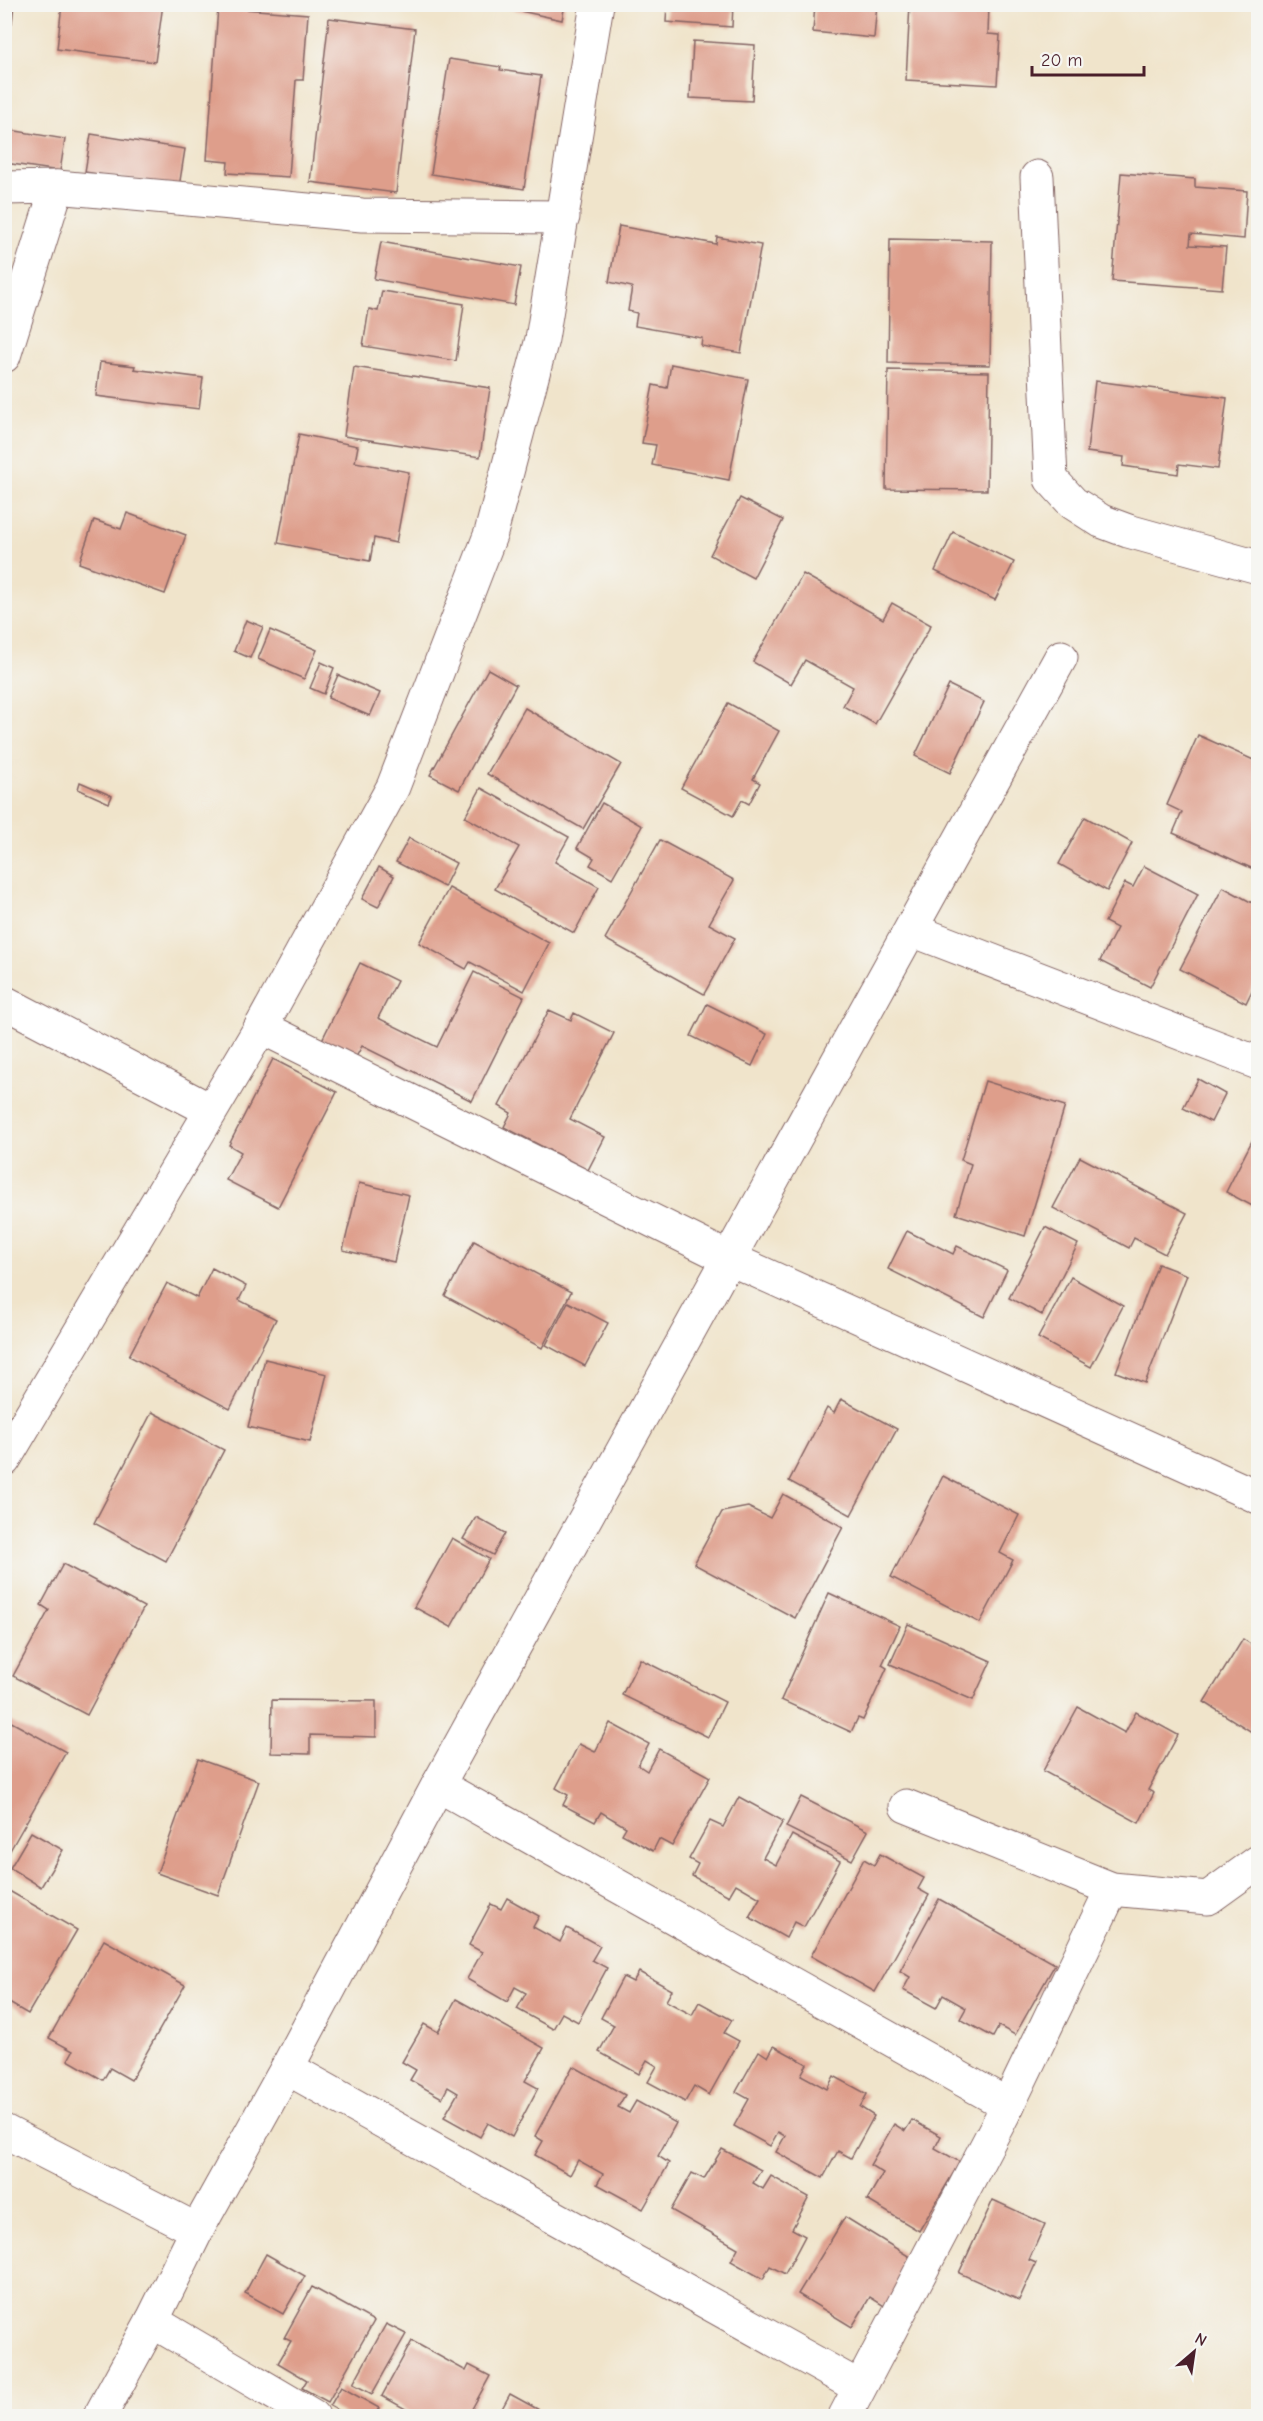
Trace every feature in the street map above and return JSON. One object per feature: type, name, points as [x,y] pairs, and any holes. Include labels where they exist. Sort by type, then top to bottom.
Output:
[{"type":"street","points":[[4,1460],[261,1027],[393,787],[491,533],[542,339],[597,4]]},
{"type":"street","points":[[1037,177],[1051,479],[1073,503],[1101,521],[1128,531],[1258,567]]},
{"type":"street","points":[[4,188],[57,188],[362,215],[563,217]]},
{"type":"street","points":[[4,356],[57,188]]},
{"type":"street","points":[[100,2416],[152,2321],[197,2230],[287,2068],[438,1785],[1061,657]]},
{"type":"street","points":[[912,930],[1258,1063]]},
{"type":"street","points":[[4,1002],[210,1110]]},
{"type":"street","points":[[261,1027],[728,1258],[1258,1497]]},
{"type":"street","points":[[438,1785],[1008,2105]]},
{"type":"street","points":[[906,1806],[1112,1888],[1208,1898],[1258,1862]]},
{"type":"street","points":[[845,2416],[1008,2105],[1112,1888]]},
{"type":"street","points":[[287,2068],[859,2387]]},
{"type":"street","points":[[4,2131],[197,2230]]},
{"type":"street","points":[[152,2321],[313,2416]]},
{"type":"building","points":[[4,4],[14,4],[12,23],[4,22]]},
{"type":"building","points":[[62,4],[163,4],[155,62],[57,49]]},
{"type":"building","points":[[488,4],[565,4],[562,20]]},
{"type":"building","points":[[667,4],[733,4],[732,27],[666,22]]},
{"type":"building","points":[[815,4],[877,4],[874,38],[813,32]]},
{"type":"building","points":[[910,4],[989,4],[988,34],[1000,35],[997,85],[906,80]]},
{"type":"building","points":[[218,7],[308,14],[303,80],[296,80],[289,177],[227,173],[228,162],[207,160]]},
{"type":"building","points":[[329,18],[415,29],[396,193],[310,182]]},
{"type":"building","points":[[693,41],[755,45],[752,101],[690,98]]},
{"type":"building","points":[[449,59],[541,76],[524,189],[431,174]]},
{"type":"building","points":[[10,130],[65,139],[60,171],[5,163]]},
{"type":"building","points":[[91,134],[185,149],[179,187],[85,172]]},
{"type":"building","points":[[1121,173],[1195,179],[1195,187],[1247,191],[1244,239],[1191,234],[1190,245],[1226,247],[1222,289],[1112,281]]},
{"type":"building","points":[[619,226],[716,244],[717,237],[761,245],[741,353],[701,346],[702,338],[635,326],[637,313],[628,311],[632,287],[609,282]]},
{"type":"building","points":[[890,239],[992,241],[990,365],[888,363]]},
{"type":"building","points":[[381,242],[521,267],[514,305],[374,279]]},
{"type":"building","points":[[382,291],[464,304],[456,361],[363,346],[369,309],[378,311]]},
{"type":"building","points":[[100,362],[203,378],[199,409],[96,396]]},
{"type":"building","points":[[671,364],[748,379],[729,480],[652,465],[656,445],[642,443],[653,385],[667,388]]},
{"type":"building","points":[[354,367],[490,388],[480,457],[344,436]]},
{"type":"building","points":[[888,370],[989,372],[987,490],[886,489]]},
{"type":"building","points":[[1095,381],[1227,398],[1218,469],[1179,464],[1178,474],[1123,466],[1124,457],[1087,452]]},
{"type":"building","points":[[299,434],[358,446],[355,462],[409,472],[396,543],[374,538],[370,561],[278,543]]},
{"type":"building","points":[[740,498],[783,520],[753,578],[710,555]]},
{"type":"building","points":[[127,513],[186,535],[165,594],[79,563],[94,520],[121,529]]},
{"type":"building","points":[[953,532],[1014,562],[995,600],[935,571]]},
{"type":"building","points":[[803,574],[883,619],[892,603],[931,625],[875,724],[843,706],[853,687],[805,660],[791,684],[753,662]]},
{"type":"building","points":[[246,620],[263,627],[250,658],[234,651]]},
{"type":"building","points":[[270,630],[317,650],[304,679],[258,659]]},
{"type":"building","points":[[321,662],[334,668],[324,694],[310,688]]},
{"type":"building","points":[[488,669],[516,685],[459,790],[430,775]]},
{"type":"building","points":[[338,675],[380,693],[370,716],[328,698]]},
{"type":"building","points":[[949,685],[984,702],[950,773],[915,756]]},
{"type":"building","points":[[728,703],[779,731],[753,779],[760,783],[749,804],[742,800],[733,816],[681,788]]},
{"type":"building","points":[[525,708],[621,764],[583,829],[487,774]]},
{"type":"building","points":[[1198,735],[1258,762],[1258,871],[1173,833],[1182,812],[1167,805]]},
{"type":"building","points":[[80,782],[112,796],[109,803],[78,789]]},
{"type":"building","points":[[481,788],[569,837],[555,862],[599,887],[574,933],[495,889],[519,847],[465,817]]},
{"type":"building","points":[[602,803],[642,826],[612,878],[590,865],[594,858],[577,848]]},
{"type":"building","points":[[1085,817],[1132,843],[1107,891],[1059,864]]},
{"type":"building","points":[[409,838],[456,863],[444,887],[396,862]]},
{"type":"building","points":[[660,840],[734,880],[709,924],[735,938],[704,994],[605,939]]},
{"type":"building","points":[[1144,866],[1198,894],[1150,987],[1100,961],[1117,928],[1105,922],[1125,883],[1133,887]]},
{"type":"building","points":[[379,867],[394,876],[378,907],[362,899]]},
{"type":"building","points":[[1223,887],[1258,906],[1258,978],[1246,1003],[1180,969]]},
{"type":"building","points":[[449,888],[549,943],[524,991],[470,962],[466,969],[419,943]]},
{"type":"building","points":[[360,963],[397,981],[378,1018],[437,1047],[474,972],[524,997],[472,1101],[362,1046],[355,1059],[321,1042]]},
{"type":"building","points":[[707,1004],[767,1034],[752,1066],[691,1036]]},
{"type":"building","points":[[549,1010],[571,1020],[574,1013],[614,1033],[570,1119],[605,1137],[588,1170],[504,1127],[511,1113],[499,1106]]},
{"type":"building","points":[[273,1059],[337,1092],[278,1207],[226,1180],[241,1152],[229,1145]]},
{"type":"building","points":[[1198,1079],[1225,1094],[1211,1122],[1183,1108]]},
{"type":"building","points":[[985,1081],[1065,1106],[1025,1236],[956,1214],[971,1164],[961,1160]]},
{"type":"building","points":[[1258,1129],[1258,1209],[1226,1192]]},
{"type":"building","points":[[1080,1157],[1187,1213],[1165,1254],[1134,1238],[1129,1248],[1053,1208]]},
{"type":"building","points":[[359,1183],[409,1195],[394,1262],[343,1250]]},
{"type":"building","points":[[1045,1227],[1078,1244],[1042,1315],[1009,1298]]},
{"type":"building","points":[[907,1231],[953,1254],[957,1246],[1007,1270],[984,1317],[888,1269]]},
{"type":"building","points":[[474,1241],[571,1292],[542,1348],[445,1296]]},
{"type":"building","points":[[1158,1264],[1187,1275],[1145,1383],[1116,1372]]},
{"type":"building","points":[[212,1268],[246,1286],[239,1300],[276,1319],[230,1409],[129,1356],[167,1283],[197,1298]]},
{"type":"building","points":[[1071,1277],[1123,1306],[1091,1367],[1038,1338]]},
{"type":"building","points":[[568,1302],[608,1323],[585,1366],[546,1345]]},
{"type":"building","points":[[265,1359],[327,1374],[310,1442],[248,1427]]},
{"type":"building","points":[[841,1399],[897,1429],[851,1515],[789,1481],[827,1408],[834,1413]]},
{"type":"building","points":[[152,1412],[224,1450],[166,1561],[94,1523]]},
{"type":"building","points":[[943,1476],[1019,1515],[1000,1553],[1013,1560],[980,1623],[891,1577]]},
{"type":"building","points":[[783,1494],[843,1527],[795,1618],[694,1564],[722,1512],[748,1507],[770,1518]]},
{"type":"building","points":[[476,1517],[505,1533],[493,1555],[463,1539]]},
{"type":"building","points":[[452,1538],[489,1559],[451,1627],[414,1607]]},
{"type":"building","points":[[63,1564],[144,1607],[87,1715],[13,1676],[49,1610],[41,1605]]},
{"type":"building","points":[[829,1593],[900,1626],[882,1665],[887,1668],[863,1720],[858,1718],[851,1732],[781,1700]]},
{"type":"building","points":[[908,1624],[991,1661],[973,1700],[890,1664]]},
{"type":"building","points":[[1243,1639],[1258,1649],[1258,1736],[1204,1702]]},
{"type":"building","points":[[640,1659],[725,1702],[708,1737],[622,1695]]},
{"type":"building","points":[[272,1700],[376,1701],[376,1737],[310,1735],[310,1754],[271,1753]]},
{"type":"building","points":[[1078,1707],[1125,1733],[1136,1712],[1178,1735],[1148,1790],[1154,1793],[1139,1823],[1043,1771]]},
{"type":"building","points":[[4,1718],[66,1752],[4,1861]]},
{"type":"building","points":[[610,1723],[649,1744],[638,1765],[647,1771],[659,1749],[710,1777],[672,1846],[659,1839],[653,1851],[622,1834],[626,1827],[601,1812],[595,1822],[563,1805],[568,1795],[556,1788],[579,1744],[595,1752]]},
{"type":"building","points":[[198,1759],[259,1781],[218,1895],[157,1873]]},
{"type":"building","points":[[739,1797],[783,1821],[763,1858],[776,1865],[792,1835],[840,1861],[804,1927],[794,1922],[786,1938],[749,1917],[760,1898],[736,1884],[729,1896],[692,1876],[698,1864],[689,1859],[710,1821],[723,1827]]},
{"type":"building","points":[[801,1797],[868,1831],[852,1860],[786,1827]]},
{"type":"building","points":[[31,1832],[63,1850],[41,1887],[10,1868]]},
{"type":"building","points":[[880,1854],[924,1878],[918,1889],[929,1895],[875,1992],[811,1956],[864,1859],[874,1865]]},
{"type":"building","points":[[4,1888],[77,1930],[28,2014],[4,2000]]},
{"type":"building","points":[[507,1898],[539,1916],[533,1927],[560,1942],[567,1928],[600,1946],[592,1960],[607,1968],[578,2022],[562,2013],[553,2029],[517,2009],[526,1993],[515,1987],[507,2002],[467,1979],[482,1952],[469,1945],[491,1904],[501,1909]]},
{"type":"building","points":[[939,1899],[1055,1964],[1015,2035],[999,2026],[993,2037],[960,2019],[966,2008],[943,1995],[936,2008],[903,1990],[910,1977],[900,1971]]},
{"type":"building","points":[[104,1940],[185,1985],[131,2080],[110,2068],[103,2080],[68,2060],[73,2051],[49,2038]]},
{"type":"building","points":[[639,1972],[672,1990],[666,2001],[692,2015],[699,2002],[732,2020],[724,2033],[739,2041],[709,2095],[694,2086],[685,2102],[648,2082],[657,2066],[647,2060],[639,2074],[599,2052],[614,2025],[601,2018],[623,1977],[633,1982]]},
{"type":"building","points":[[456,1999],[544,2048],[525,2081],[538,2088],[512,2137],[488,2123],[480,2137],[444,2117],[458,2093],[448,2087],[442,2098],[410,2080],[416,2070],[402,2062],[424,2024],[438,2032]]},
{"type":"building","points":[[774,2046],[807,2064],[801,2075],[827,2089],[834,2076],[867,2094],[860,2107],[874,2116],[851,2158],[838,2151],[823,2178],[776,2152],[785,2136],[778,2132],[770,2146],[734,2126],[749,2099],[736,2092],[759,2051],[768,2057]]},
{"type":"building","points":[[573,2066],[625,2095],[618,2107],[629,2113],[636,2101],[676,2123],[658,2156],[669,2163],[643,2209],[597,2184],[603,2174],[578,2160],[570,2175],[535,2155],[543,2141],[535,2136]]},
{"type":"building","points":[[912,2120],[941,2136],[935,2148],[960,2162],[919,2231],[867,2200],[883,2173],[870,2165],[894,2124],[905,2131]]},
{"type":"building","points":[[722,2149],[761,2170],[753,2183],[763,2189],[771,2176],[809,2197],[792,2229],[805,2236],[785,2274],[770,2266],[763,2279],[731,2261],[738,2248],[671,2210],[692,2173],[704,2179]]},
{"type":"building","points":[[993,2200],[1045,2224],[1029,2260],[1036,2263],[1019,2300],[959,2273]]},
{"type":"building","points":[[845,2217],[918,2262],[889,2309],[870,2297],[852,2327],[798,2294]]},
{"type":"building","points":[[266,2254],[305,2276],[283,2314],[245,2293]]},
{"type":"building","points":[[312,2287],[374,2321],[328,2402],[302,2388],[307,2380],[278,2363],[291,2341],[284,2338]]},
{"type":"building","points":[[386,2324],[406,2334],[372,2394],[353,2384]]},
{"type":"building","points":[[412,2341],[466,2371],[469,2365],[490,2376],[468,2416],[418,2416],[382,2396]]},
{"type":"building","points":[[341,2387],[379,2408],[374,2416],[348,2416],[330,2406]]},
{"type":"building","points":[[510,2394],[550,2416],[498,2416]]}]
